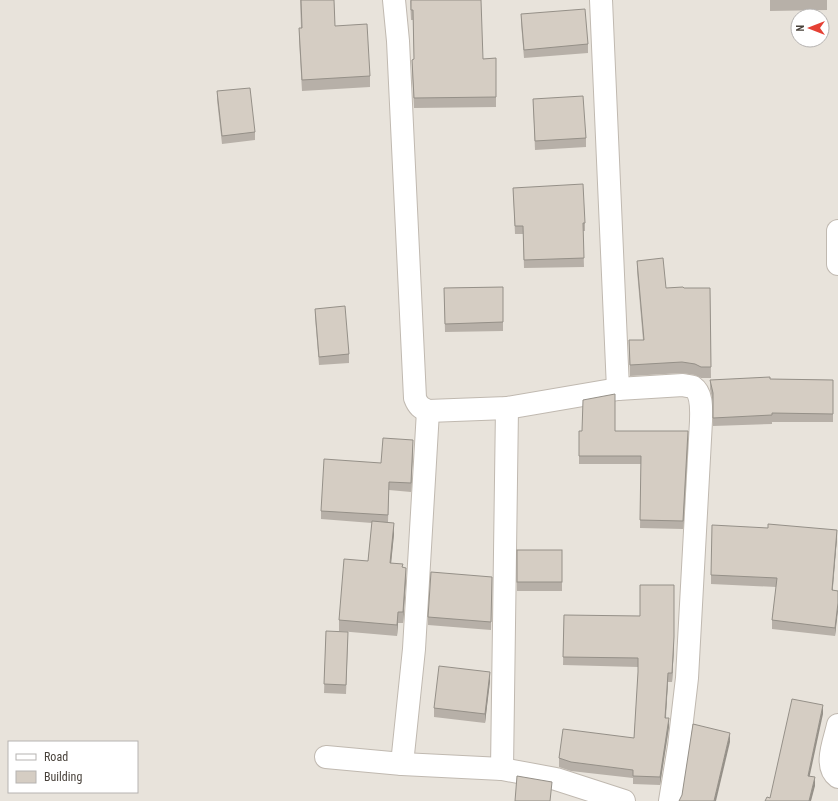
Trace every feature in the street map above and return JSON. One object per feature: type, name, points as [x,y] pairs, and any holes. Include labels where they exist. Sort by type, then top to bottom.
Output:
[{"type":"street","points":[[394,0],[398,42],[415,398],[417,404],[422,409],[428,411],[507,408],[618,390],[683,385],[693,388],[698,394],[701,402],[687,678],[679,746],[670,801]]},
{"type":"street","points":[[601,0],[618,390]]},
{"type":"street","points":[[838,231],[838,264]]},
{"type":"street","points":[[502,769],[507,408]]},
{"type":"street","points":[[402,764],[414,649],[428,411]]},
{"type":"street","points":[[838,725],[830,765],[838,777]]},
{"type":"street","points":[[326,757],[402,764],[502,769],[556,779],[624,801]]},
{"type":"shaded area","points":[[0,0],[838,0],[838,801],[0,801]]},
{"type":"building","points":[[301,0],[334,0],[335,26],[367,24],[370,76],[302,80],[299,28],[302,28]]},
{"type":"building","points":[[411,0],[481,0],[483,59],[496,58],[496,97],[414,98],[412,60],[414,59],[413,10],[411,10]]},
{"type":"building","points":[[585,9],[588,44],[524,50],[521,14]]},
{"type":"building","points":[[250,88],[255,132],[222,136],[217,91]]},
{"type":"building","points":[[583,96],[586,138],[535,141],[533,99]]},
{"type":"building","points":[[583,184],[585,223],[583,223],[584,258],[524,260],[523,226],[515,226],[513,188]]},
{"type":"building","points":[[663,258],[666,288],[710,288],[711,367],[701,367],[695,364],[682,362],[630,365],[629,340],[644,340],[637,261]]},
{"type":"building","points":[[503,287],[503,322],[445,324],[444,288]]},
{"type":"building","points":[[345,306],[349,354],[319,357],[315,309]]},
{"type":"building","points":[[770,377],[770,379],[833,380],[833,414],[772,413],[772,415],[713,418],[713,393],[710,380]]},
{"type":"building","points":[[615,394],[615,431],[688,431],[683,521],[640,520],[641,456],[579,456],[579,431],[582,431],[583,400]]},
{"type":"building","points":[[383,438],[413,440],[411,483],[389,482],[388,515],[321,511],[324,459],[381,463]]},
{"type":"building","points":[[372,521],[394,523],[390,563],[403,564],[402,567],[406,568],[403,612],[398,612],[397,625],[339,620],[344,559],[368,561]]},
{"type":"building","points":[[768,524],[837,530],[832,590],[838,591],[835,628],[772,620],[777,578],[711,575],[712,525],[768,528]]},
{"type":"building","points":[[517,550],[562,550],[562,582],[517,582]]},
{"type":"building","points":[[431,572],[492,577],[491,622],[428,617]]},
{"type":"building","points":[[640,585],[674,585],[672,673],[668,673],[665,718],[669,718],[660,777],[633,776],[633,770],[571,762],[559,758],[563,729],[634,738],[638,658],[563,657],[564,615],[640,616]]},
{"type":"building","points":[[326,631],[348,632],[346,685],[324,684]]},
{"type":"building","points":[[439,666],[490,672],[485,714],[434,708]]},
{"type":"building","points":[[792,699],[823,705],[808,776],[815,777],[809,801],[765,801],[767,797],[770,798]]},
{"type":"building","points":[[693,724],[730,733],[714,801],[679,801],[682,795]]},
{"type":"building","points":[[517,776],[552,782],[550,801],[515,801]]}]
